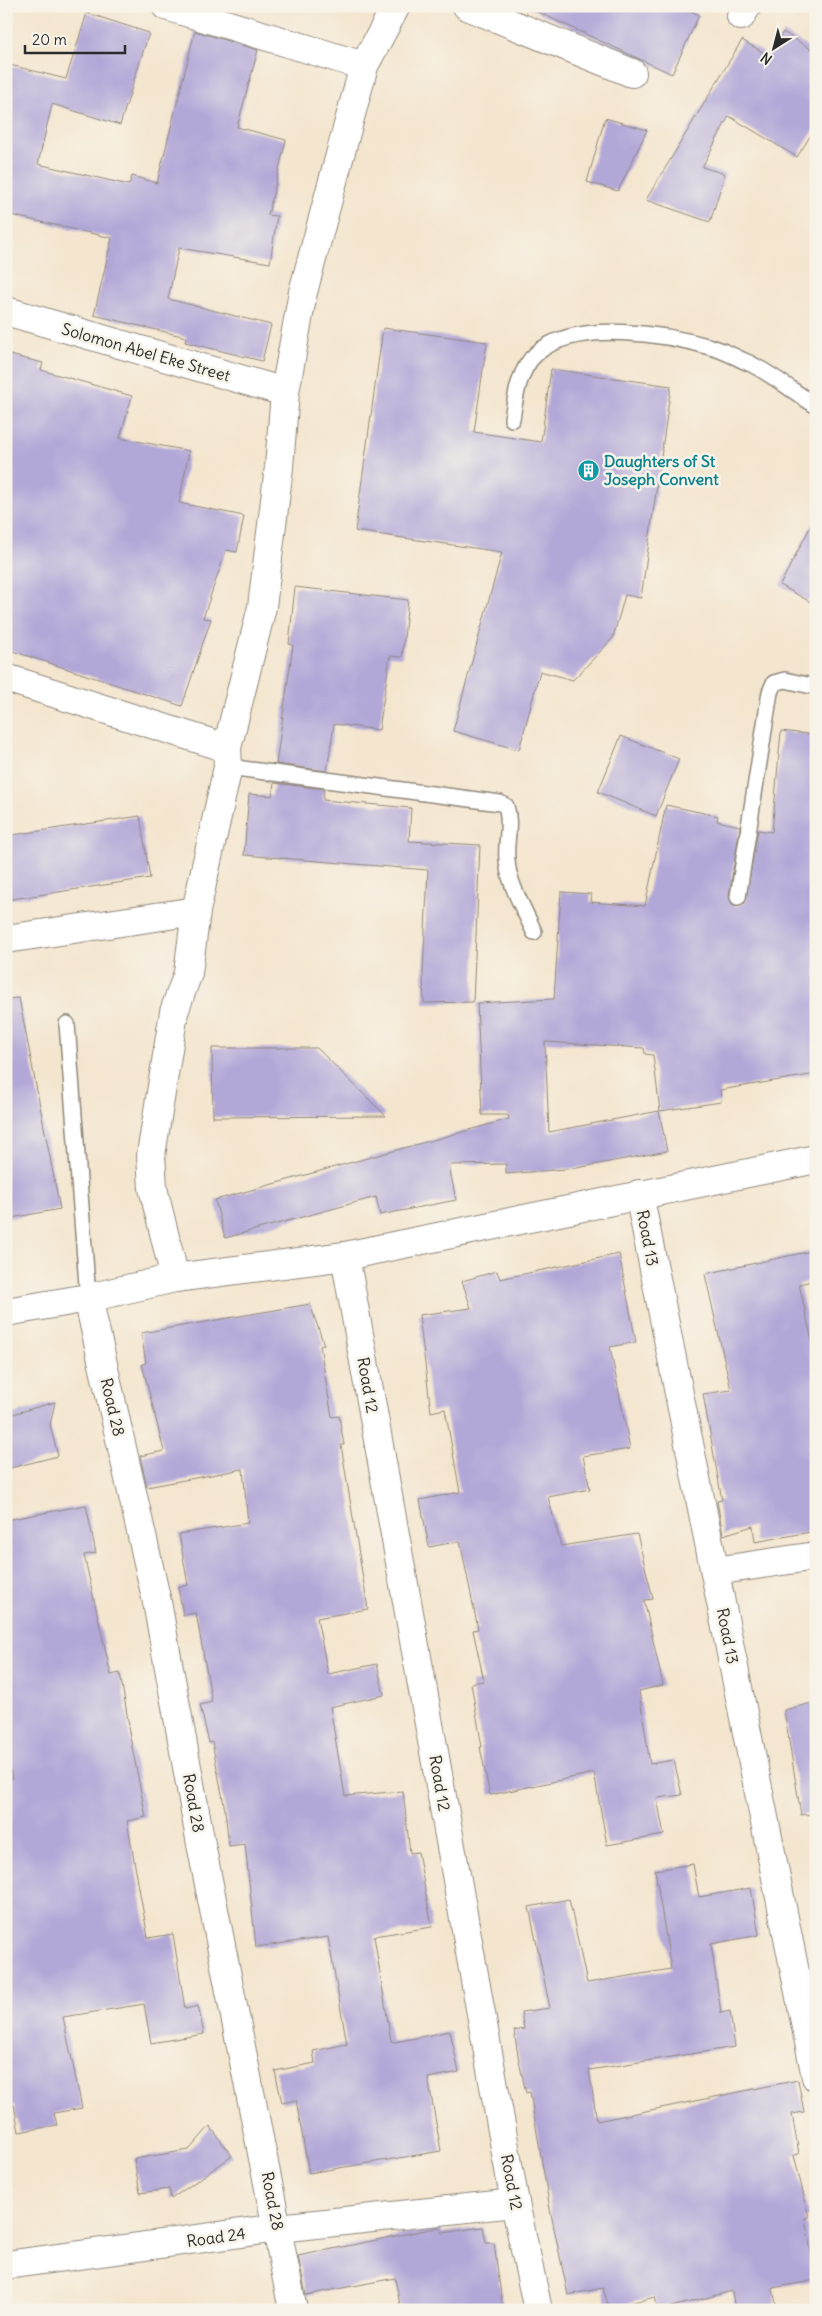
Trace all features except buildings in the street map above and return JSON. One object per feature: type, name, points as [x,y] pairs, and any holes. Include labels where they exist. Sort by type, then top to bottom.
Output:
[{"type":"street","points":[[166,6],[364,66]]},
{"type":"street","points":[[175,1278],[153,1188],[151,1154],[174,1012],[188,973],[196,911],[227,757],[262,607],[279,467],[285,392],[303,292],[364,66],[396,6]]},
{"type":"street","points":[[467,6],[632,73]]},
{"type":"street","name":"Solomon Abel Eke Street","points":[[6,311],[285,392]]},
{"type":"street","points":[[6,678],[227,757]]},
{"type":"street","points":[[6,940],[196,911]]},
{"type":"street","points":[[6,1312],[88,1298],[175,1278],[345,1256],[816,1159]]},
{"type":"street","name":"Road 13","points":[[639,1194],[816,2077]]},
{"type":"street","name":"Road 12","points":[[345,1256],[515,2203],[538,2310]]},
{"type":"street","name":"Road 28","points":[[88,1298],[157,1602],[201,1844],[293,2310]]},
{"type":"street","points":[[715,1571],[816,1556]]},
{"type":"street","name":"Road 24","points":[[6,2265],[278,2228],[515,2203]]},
{"type":"lane","points":[[512,419],[515,396],[526,366],[536,353],[560,339],[587,334],[634,334],[715,348],[750,364],[816,406]]},
{"type":"lane","points":[[738,897],[770,692],[774,683],[785,680],[816,687]]},
{"type":"lane","points":[[227,757],[500,803],[506,806],[509,816],[506,860],[509,875],[534,932]]},
{"type":"lane","points":[[67,1024],[88,1298]]},
{"type":"place","name":"Daughters of St Joseph Convent","points":[[588,470]]}]
